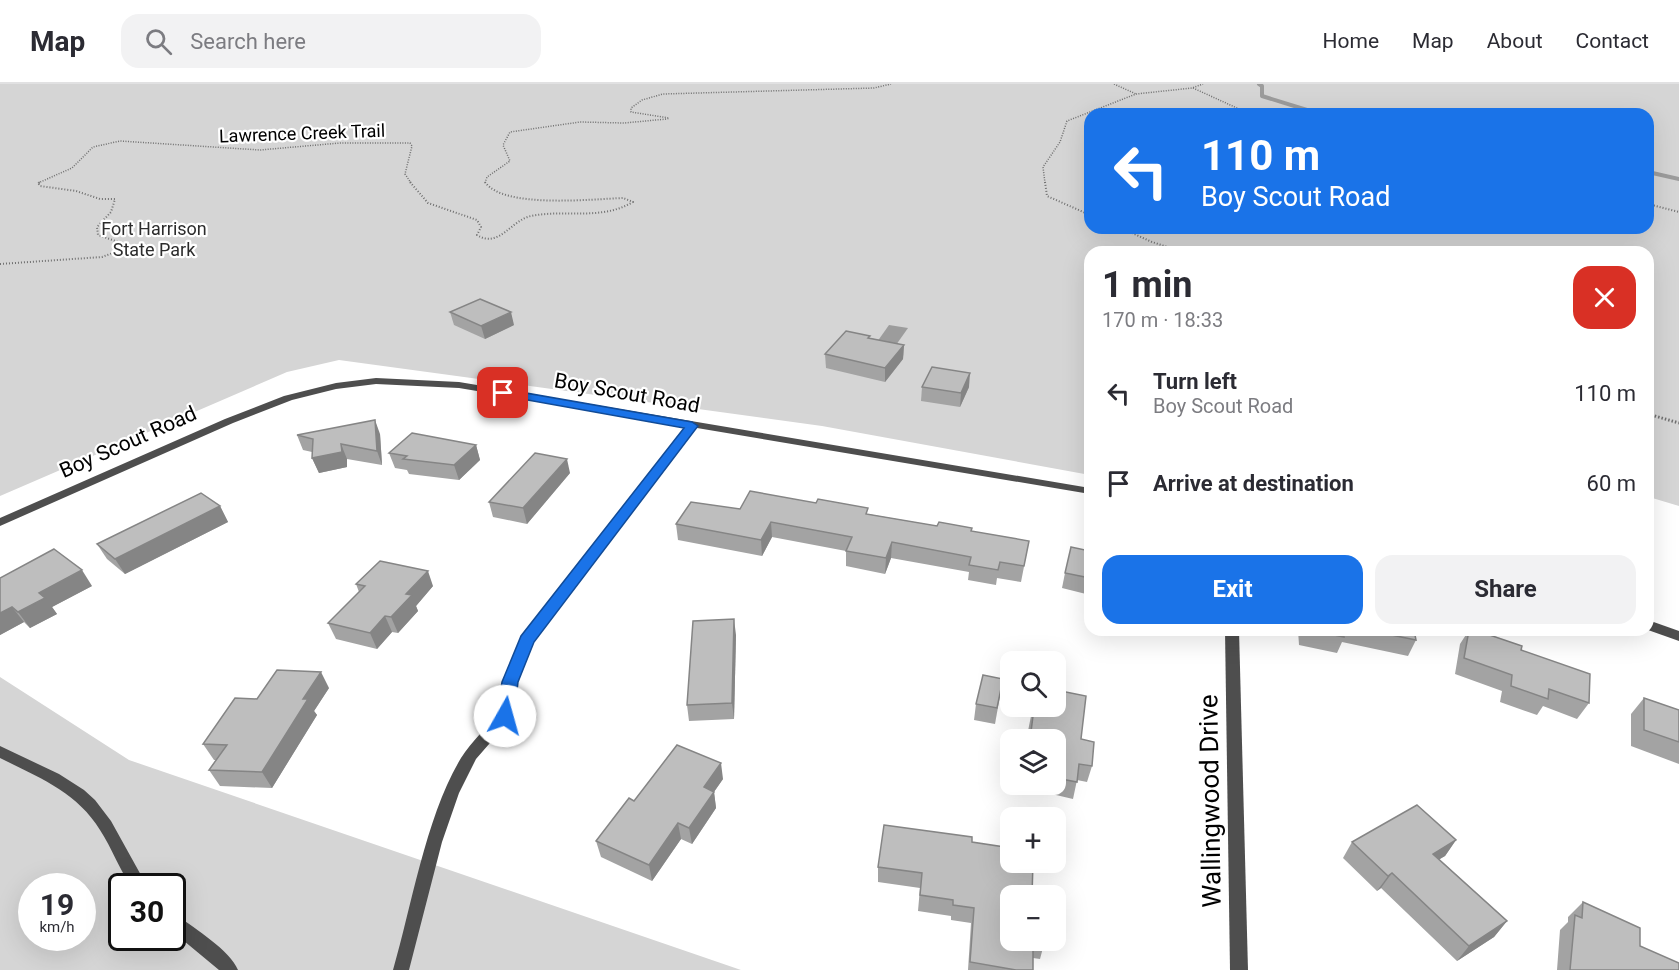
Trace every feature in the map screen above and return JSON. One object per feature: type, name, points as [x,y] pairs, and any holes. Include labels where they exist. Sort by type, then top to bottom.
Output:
[{"type":"street","name":"Boy Scout Road","points":[[0,522],[261,408],[316,391],[356,383],[398,381],[459,385],[692,426],[1084,490]]},
{"type":"street","points":[[505,716],[510,682],[527,640],[692,426]]},
{"type":"street","points":[[1654,627],[1679,636]]},
{"type":"street","name":"Wallingwood Drive","points":[[1232,636],[1239,970]]},
{"type":"lane","points":[[401,970],[441,823],[454,789],[463,768],[479,744],[505,716]]},
{"type":"lane","points":[[0,752],[64,782],[82,795],[101,819],[132,873]]},
{"type":"lane","points":[[186,932],[220,959],[230,970]]},
{"type":"path","name":"Lawrence Creek Trail","points":[[0,264],[102,257],[126,248],[127,245],[98,235],[97,227],[111,212],[115,199],[88,196],[75,191],[40,186],[38,183],[64,172],[80,162],[87,151],[106,143],[136,141],[260,150],[340,142],[410,143],[412,146],[410,159],[405,174],[414,189],[428,204],[477,220],[481,227],[477,235],[488,240],[498,237],[529,216],[603,212],[626,207],[633,202],[623,198],[532,198],[491,190],[485,183],[487,177],[510,161],[503,145],[510,132],[580,122],[624,123],[667,119],[669,118],[631,112],[631,108],[647,98],[663,94],[874,88],[891,84]]},
{"type":"path","points":[[1114,84],[1136,94]]},
{"type":"path","points":[[1100,108],[1136,94],[1192,88],[1203,84]]},
{"type":"path","points":[[1192,88],[1237,108]]},
{"type":"path","points":[[1084,114],[1067,121],[1060,142],[1043,167],[1047,196],[1084,211]]},
{"type":"path","points":[[1654,206],[1679,212]]},
{"type":"path","points":[[1134,234],[1164,246]]},
{"type":"path","points":[[1654,416],[1679,423]]},
{"type":"green space","name":"Fort Harrison State Park","points":[[0,84],[1679,84],[1679,506],[1654,498],[1654,246],[1084,246],[1084,474],[822,426],[339,360],[287,372],[0,496]]},
{"type":"green space","points":[[0,677],[129,760],[741,970],[0,970]]},
{"type":"shaded area","points":[[889,325],[908,328],[896,345],[877,342]]},
{"type":"building","points":[[480,299],[511,312],[481,326],[450,312]]},
{"type":"building","points":[[846,331],[904,345],[885,368],[825,354]]},
{"type":"building","points":[[932,367],[970,373],[961,393],[922,387]]},
{"type":"building","points":[[375,420],[377,451],[341,444],[342,452],[312,458],[313,439],[297,435]]},
{"type":"building","points":[[412,433],[476,445],[454,465],[403,459],[407,456],[389,453]]},
{"type":"building","points":[[535,453],[567,459],[523,508],[489,502]]},
{"type":"building","points":[[750,491],[816,503],[818,499],[868,508],[866,514],[937,526],[939,522],[972,528],[971,531],[1029,541],[1024,566],[1000,562],[998,570],[969,565],[971,557],[892,542],[886,558],[846,551],[852,537],[771,522],[761,540],[676,524],[691,502],[740,509]]},
{"type":"building","points":[[201,493],[220,506],[115,559],[97,544]]},
{"type":"building","points":[[1071,547],[1084,550],[1084,577],[1065,573]]},
{"type":"building","points":[[54,549],[82,570],[39,593],[45,598],[18,612],[12,607],[0,613],[0,578]]},
{"type":"building","points":[[380,561],[428,571],[406,594],[412,595],[391,617],[385,616],[370,633],[328,623],[365,586],[356,584]]},
{"type":"building","points":[[734,619],[732,703],[687,705],[693,621]]},
{"type":"building","points":[[1396,636],[1415,636],[1416,640]]},
{"type":"building","points":[[1468,636],[1493,636],[1522,646],[1521,650],[1590,674],[1589,703],[1549,689],[1548,699],[1511,686],[1512,675],[1464,658]]},
{"type":"building","points":[[277,670],[321,672],[303,699],[308,699],[262,772],[209,770],[227,745],[203,744],[235,698],[257,699]]},
{"type":"building","points":[[983,675],[1000,678],[997,708],[976,704]]},
{"type":"building","points":[[1066,692],[1086,696],[1081,739],[1094,742],[1092,766],[1079,764],[1077,782],[1066,780],[1066,729],[1031,729],[1033,717],[1066,717]]},
{"type":"building","points":[[1644,698],[1679,710],[1679,742],[1644,730]]},
{"type":"building","points":[[677,745],[721,763],[704,787],[714,792],[689,828],[678,823],[649,865],[596,841],[629,798],[634,801]]},
{"type":"building","points":[[1417,805],[1456,840],[1433,854],[1507,921],[1469,946],[1392,873],[1388,876],[1352,842]]},
{"type":"building","points":[[884,825],[972,837],[972,842],[1000,846],[1000,873],[1033,873],[1032,885],[1000,885],[1000,951],[1033,951],[1033,970],[1016,970],[970,962],[974,908],[953,905],[953,900],[920,895],[922,873],[878,867]]},
{"type":"building","points":[[1583,902],[1640,928],[1640,946],[1679,963],[1679,970],[1570,970],[1575,915],[1582,918]]},
{"type":"waterway","points":[[1259,84],[1262,86],[1262,96],[1301,108]]},
{"type":"waterway","points":[[1654,173],[1679,179]]},
{"type":"route","points":[[503,393],[692,426],[527,640],[510,682],[505,716]]}]
